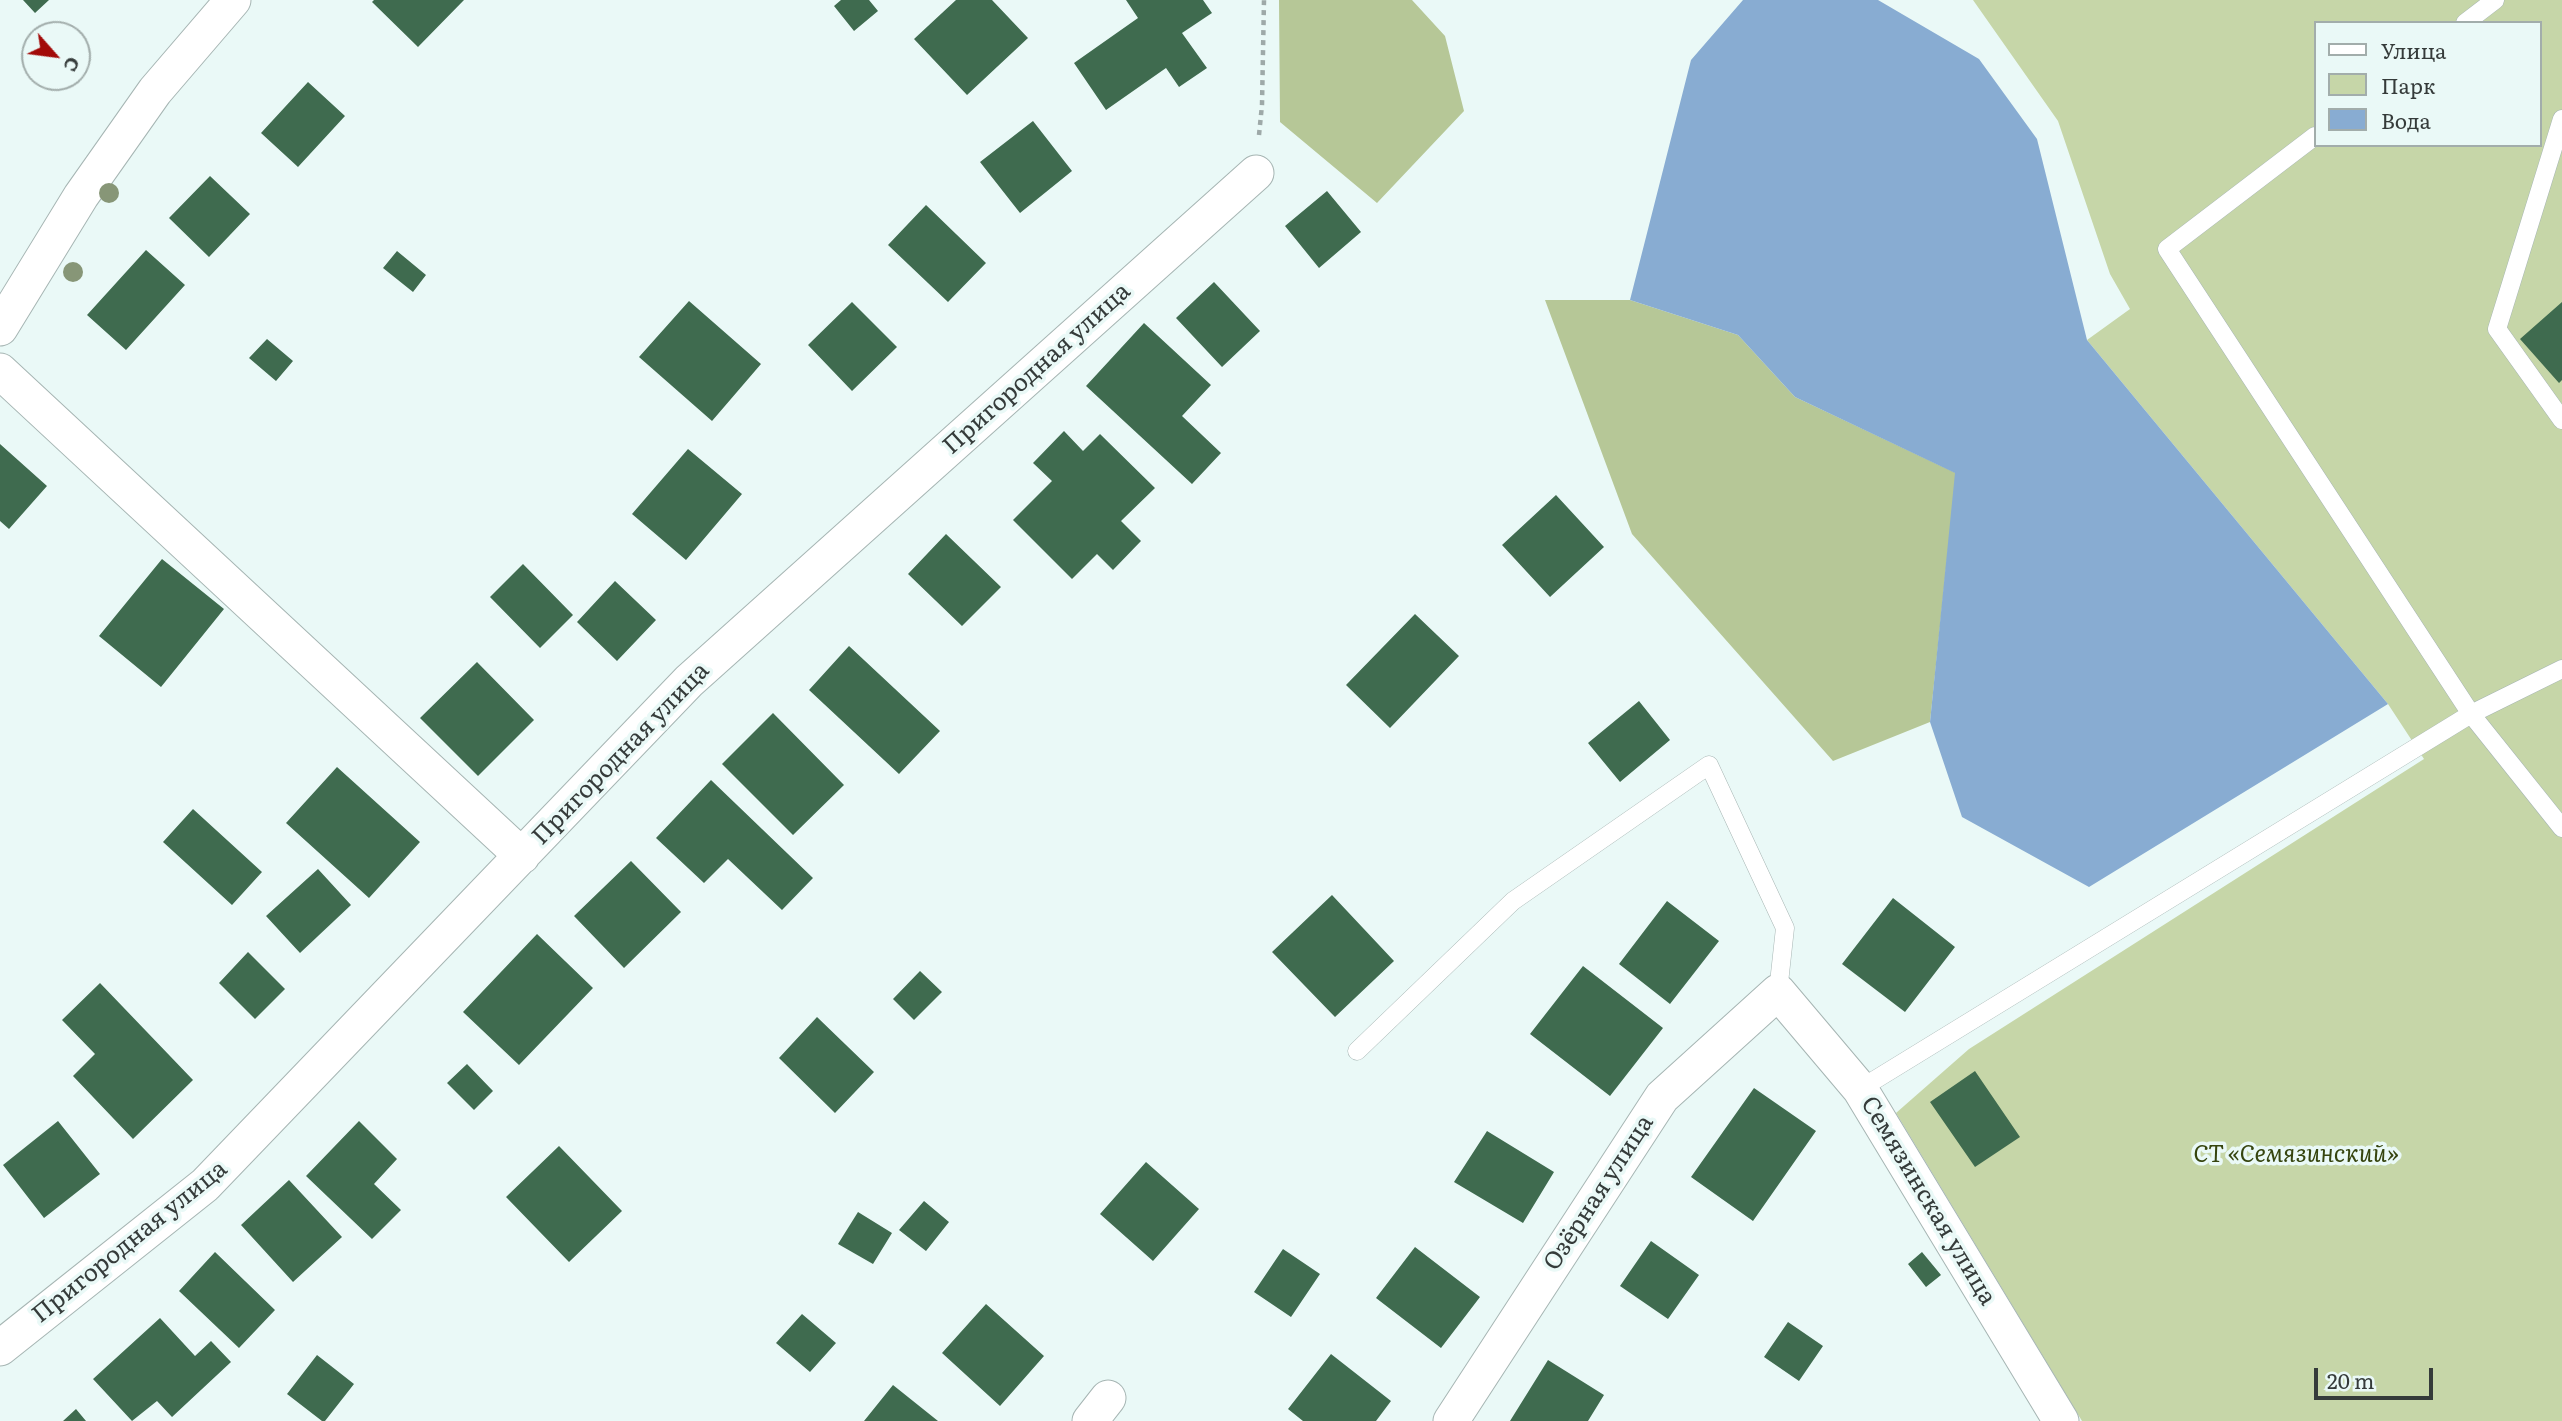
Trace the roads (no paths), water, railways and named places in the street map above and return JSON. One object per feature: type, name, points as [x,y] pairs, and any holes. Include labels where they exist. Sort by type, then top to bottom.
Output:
[{"type":"street","points":[[0,328],[81,196],[155,91],[233,0]]},
{"type":"street","name":"Пригородная улица","points":[[0,1348],[205,1185],[689,681],[1256,173]]},
{"type":"street","points":[[0,371],[522,856]]},
{"type":"street","name":"Семязинская улица","points":[[1778,992],[1860,1089],[2060,1420]]},
{"type":"street","name":"Озёрная улица","points":[[1451,1421],[1662,1097],[1778,992]]},
{"type":"lane","points":[[2468,21],[2494,0]]},
{"type":"lane","points":[[2562,120],[2497,329],[2562,420]]},
{"type":"lane","points":[[2314,137],[2168,249],[2470,714],[2562,828]]},
{"type":"lane","points":[[1860,1089],[2470,714],[2562,669]]},
{"type":"lane","points":[[1357,1051],[1513,901],[1709,765],[1785,928],[1778,992]]},
{"type":"water","points":[[1743,0],[1878,0],[1979,59],[2037,139],[2087,340],[2388,704],[2089,887],[1962,817],[1930,722],[1955,473],[1795,397],[1738,335],[1630,300],[1691,60]]},
{"type":"park label","name":"СТ «Семязинский»","points":[[2296,1155]]}]
